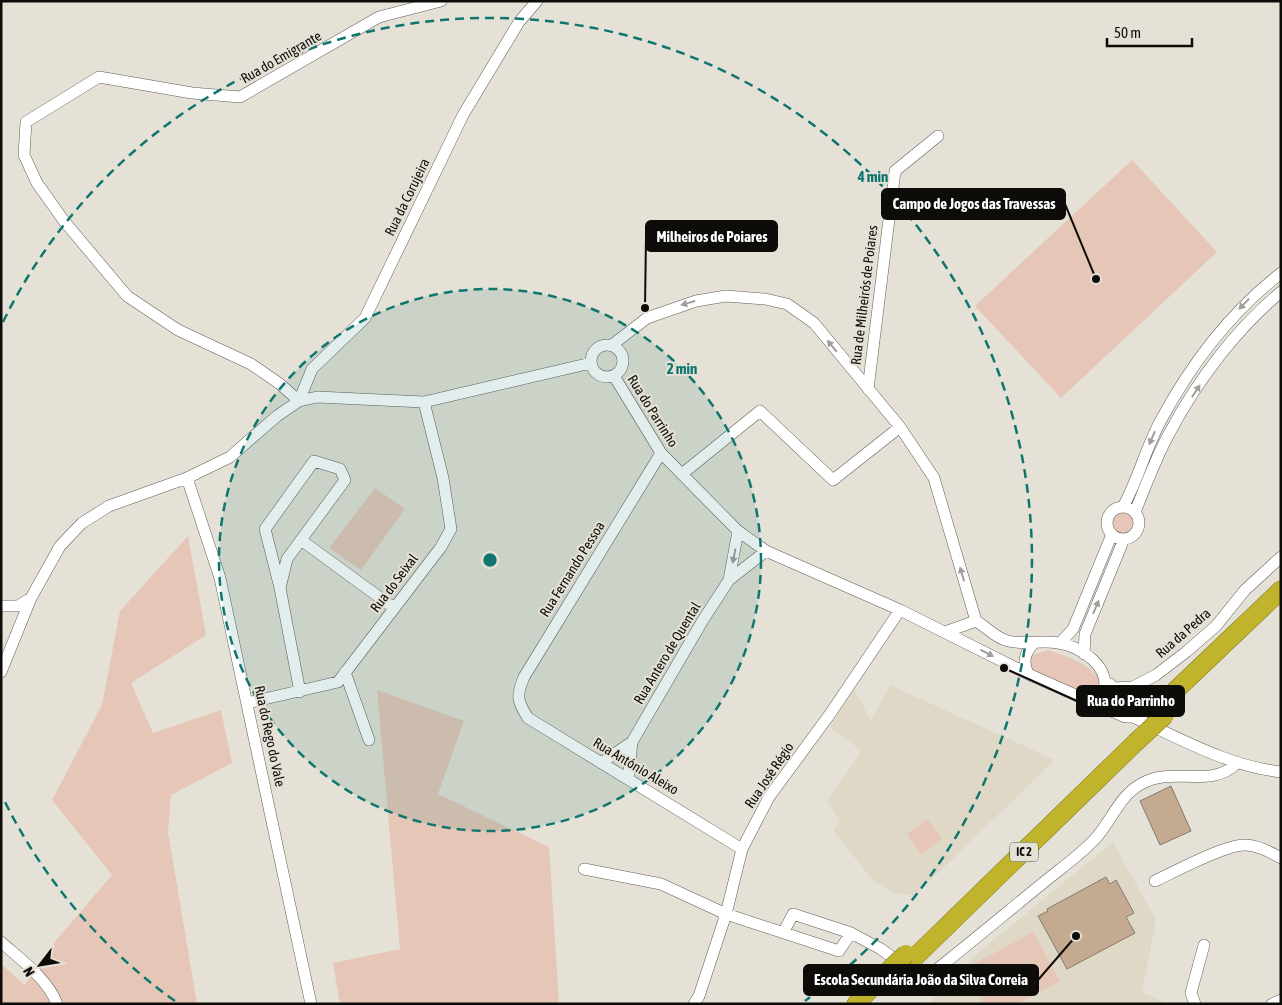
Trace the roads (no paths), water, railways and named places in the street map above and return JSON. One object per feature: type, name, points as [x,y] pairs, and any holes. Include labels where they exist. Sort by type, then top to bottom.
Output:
[{"type":"highway","name":"IC 2","points":[[868,1004],[909,957],[1160,712],[1281,590]]},
{"type":"highway","name":"IC 2","points":[[1160,712],[1281,602]]},
{"type":"highway","name":"IC 2","points":[[856,1004],[896,971]]},
{"type":"street","name":"Rua do Emigrante","points":[[299,400],[251,364],[178,330],[127,296],[64,220],[37,183],[24,155],[26,122],[98,77],[192,94],[240,98],[379,17],[441,1]]},
{"type":"street","name":"Rua da Corujeira","points":[[299,400],[312,369],[365,318],[463,115],[519,22],[537,1]]},
{"type":"street","name":"Rua de Milheirós de Poiares","points":[[868,389],[895,171],[938,136]]},
{"type":"street","points":[[1123,507],[1161,420],[1215,338],[1251,296],[1281,273]]},
{"type":"street","points":[[1135,512],[1170,432],[1192,398],[1240,329],[1281,292]]},
{"type":"street","name":"Rua de Milheirós de Poiares","points":[[612,345],[647,318],[671,308],[696,301],[726,296],[765,299],[787,304],[814,323],[900,427],[934,478],[976,621]]},
{"type":"street","points":[[606,344],[612,345],[621,352],[622,368],[614,376],[599,375],[591,363],[593,353],[596,348],[606,344]]},
{"type":"street","points":[[1,672],[32,598],[60,546],[82,523],[109,506],[187,478],[230,457],[277,416],[299,400],[317,397],[424,402],[591,363]]},
{"type":"street","name":"Rua do Parrinho","points":[[614,376],[661,453],[697,492],[738,531],[766,551],[900,610],[1028,674],[1125,717],[1134,717],[1208,752],[1237,763],[1281,772]]},
{"type":"street","name":"Rua do Seixal","points":[[247,703],[338,682],[440,547],[450,529],[443,478],[424,402]]},
{"type":"street","points":[[682,474],[760,411],[833,480],[900,427]]},
{"type":"street","name":"Rua Fernando Pessoa","points":[[519,704],[518,690],[524,677],[661,453]]},
{"type":"street","points":[[280,588],[287,560],[345,480],[340,469],[314,461],[264,529],[280,588],[300,692]]},
{"type":"street","name":"Rua do Rego do Vale","points":[[187,478],[220,578],[311,1004]]},
{"type":"street","points":[[1123,507],[1135,512],[1139,520],[1138,529],[1133,536],[1124,539],[1112,534],[1107,524],[1109,516],[1115,510],[1123,507]]},
{"type":"street","name":"Rua Antero de Quental","points":[[729,580],[738,531]]},
{"type":"street","points":[[1060,643],[1072,629],[1112,534]]},
{"type":"street","points":[[1084,654],[1085,634],[1124,539]]},
{"type":"street","points":[[301,540],[394,608]]},
{"type":"street","name":"Rua Antero de Quental","points":[[628,779],[632,742],[684,652],[729,580],[766,551]]},
{"type":"street","name":"Rua da Pedra","points":[[1109,683],[1133,687],[1156,675],[1216,626],[1246,590],[1281,557]]},
{"type":"street","points":[[1,606],[18,606],[32,598]]},
{"type":"street","name":"Rua José Régio","points":[[694,1004],[699,996],[726,914],[742,849],[769,797],[830,714],[900,610]]},
{"type":"street","points":[[945,632],[976,621]]},
{"type":"street","name":"Rua do Parrinho","points":[[976,621],[999,638],[1033,644],[1060,643],[1084,654],[1099,666],[1134,717]]},
{"type":"street","points":[[1028,674],[1024,665],[1025,657],[1027,650],[1033,644]]},
{"type":"street","points":[[345,672],[369,740]]},
{"type":"street","points":[[1090,701],[1103,694],[1109,683]]},
{"type":"street","name":"Rua António Aleixo","points":[[519,704],[528,718],[742,849]]},
{"type":"street","name":"Rua Antero de Quental","points":[[601,763],[632,742]]},
{"type":"street","points":[[783,933],[792,914],[851,933],[881,948],[917,976],[931,974],[1095,839],[1118,805],[1136,786],[1149,779],[1165,775],[1206,778],[1228,771],[1237,763]]},
{"type":"street","points":[[1154,881],[1228,848],[1244,844],[1259,848],[1281,858]]},
{"type":"street","points":[[584,869],[661,884],[726,914],[839,951],[851,933]]},
{"type":"street","points":[[1,942],[30,968],[54,996],[57,1004]]},
{"type":"street","points":[[1193,1002],[1191,993],[1204,945]]},
{"type":"street","points":[[1272,1004],[1281,1000]]},
{"type":"place","name":"Campo de Jogos das Travessas","points":[[1096,279]]},
{"type":"place","name":"Milheiros de Poiares","points":[[645,308]]},
{"type":"place","name":"Rua do Parrinho","points":[[1004,668]]},
{"type":"place","name":"Escola Secundária João da Silva Correia","points":[[1076,936]]}]
